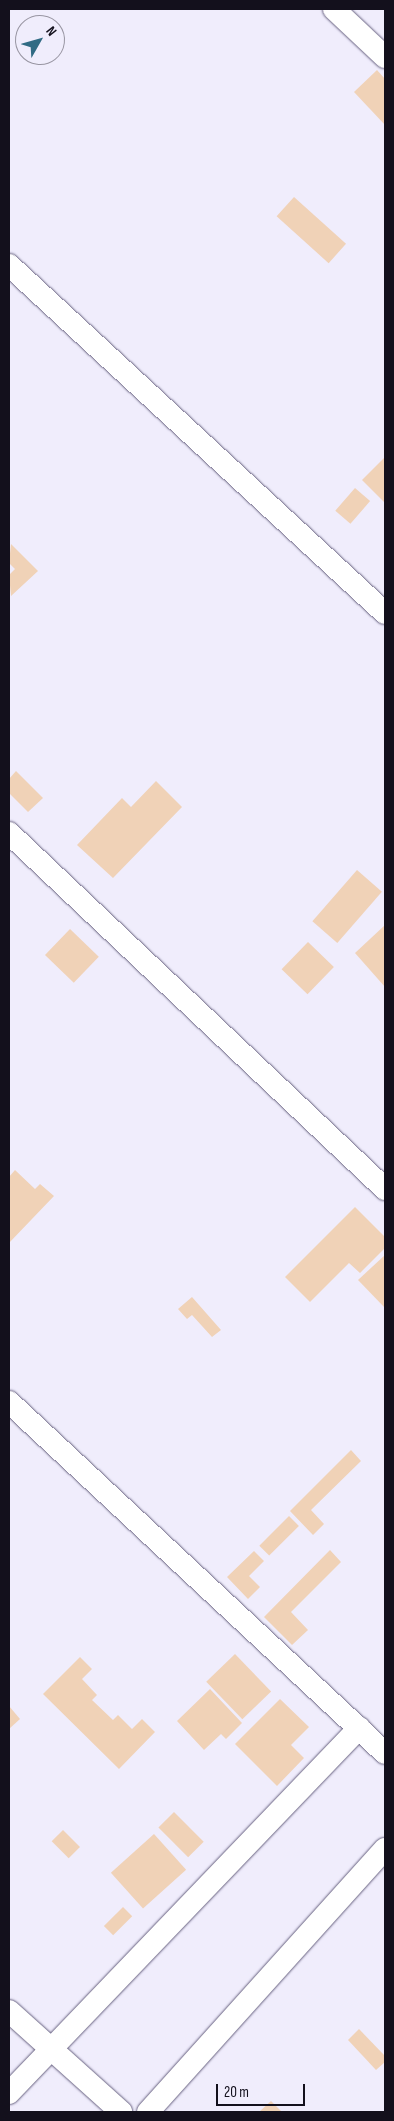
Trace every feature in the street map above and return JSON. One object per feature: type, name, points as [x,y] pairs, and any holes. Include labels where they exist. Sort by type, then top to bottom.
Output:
[{"type":"street","points":[[334,9],[385,57]]},
{"type":"street","points":[[9,265],[385,613]]},
{"type":"street","points":[[9,832],[385,1189]]},
{"type":"street","points":[[9,1402],[385,1753]]},
{"type":"street","points":[[9,2093],[359,1728]]},
{"type":"street","points":[[148,2112],[385,1849]]},
{"type":"street","points":[[9,2011],[49,2050],[121,2112]]},
{"type":"building","points":[[377,70],[385,79],[385,125],[354,92]]},
{"type":"building","points":[[294,197],[346,244],[329,263],[277,216]]},
{"type":"building","points":[[385,457],[385,503],[362,480]]},
{"type":"building","points":[[355,488],[370,501],[350,524],[335,511]]},
{"type":"building","points":[[11,544],[38,571],[11,596],[9,575],[15,569],[9,563]]},
{"type":"building","points":[[16,771],[43,798],[28,812],[9,793],[9,779]]},
{"type":"building","points":[[156,781],[182,807],[113,878],[77,845],[122,798],[131,807]]},
{"type":"building","points":[[357,870],[382,892],[337,943],[312,921]]},
{"type":"building","points":[[385,925],[385,987],[355,953]]},
{"type":"building","points":[[70,929],[99,957],[74,983],[45,955]]},
{"type":"building","points":[[308,942],[334,967],[307,994],[282,969]]},
{"type":"building","points":[[15,1170],[35,1189],[40,1184],[54,1196],[9,1243],[9,1177]]},
{"type":"building","points":[[355,1207],[385,1237],[385,1248],[360,1273],[349,1263],[310,1302],[285,1277]]},
{"type":"building","points":[[385,1255],[385,1308],[358,1280]]},
{"type":"building","points":[[192,1297],[221,1330],[212,1337],[192,1315],[187,1319],[178,1309]]},
{"type":"building","points":[[351,1450],[361,1461],[311,1510],[324,1524],[313,1535],[290,1511]]},
{"type":"building","points":[[289,1516],[299,1526],[269,1556],[259,1546]]},
{"type":"building","points":[[330,1550],[341,1562],[291,1612],[308,1630],[292,1645],[264,1617]]},
{"type":"building","points":[[254,1551],[264,1561],[249,1576],[260,1587],[248,1599],[227,1577]]},
{"type":"building","points":[[235,1654],[271,1691],[242,1719],[206,1682]]},
{"type":"building","points":[[80,1657],[92,1669],[82,1679],[97,1695],[92,1700],[113,1720],[118,1715],[132,1729],[142,1719],[155,1732],[119,1769],[43,1694]]},
{"type":"building","points":[[210,1689],[242,1723],[226,1739],[221,1734],[204,1750],[177,1721]]},
{"type":"building","points":[[280,1699],[309,1727],[291,1745],[304,1758],[277,1786],[235,1744]]},
{"type":"building","points":[[9,1706],[20,1719],[9,1729]]},
{"type":"building","points":[[174,1812],[204,1842],[188,1857],[158,1828]]},
{"type":"building","points":[[63,1830],[80,1847],[69,1858],[52,1841]]},
{"type":"building","points":[[154,1834],[186,1870],[143,1908],[111,1873]]},
{"type":"building","points":[[123,1907],[132,1916],[113,1935],[104,1926]]},
{"type":"building","points":[[359,2029],[385,2056],[385,2062],[376,2070],[348,2040]]},
{"type":"building","points":[[271,2101],[282,2112],[259,2112]]}]
